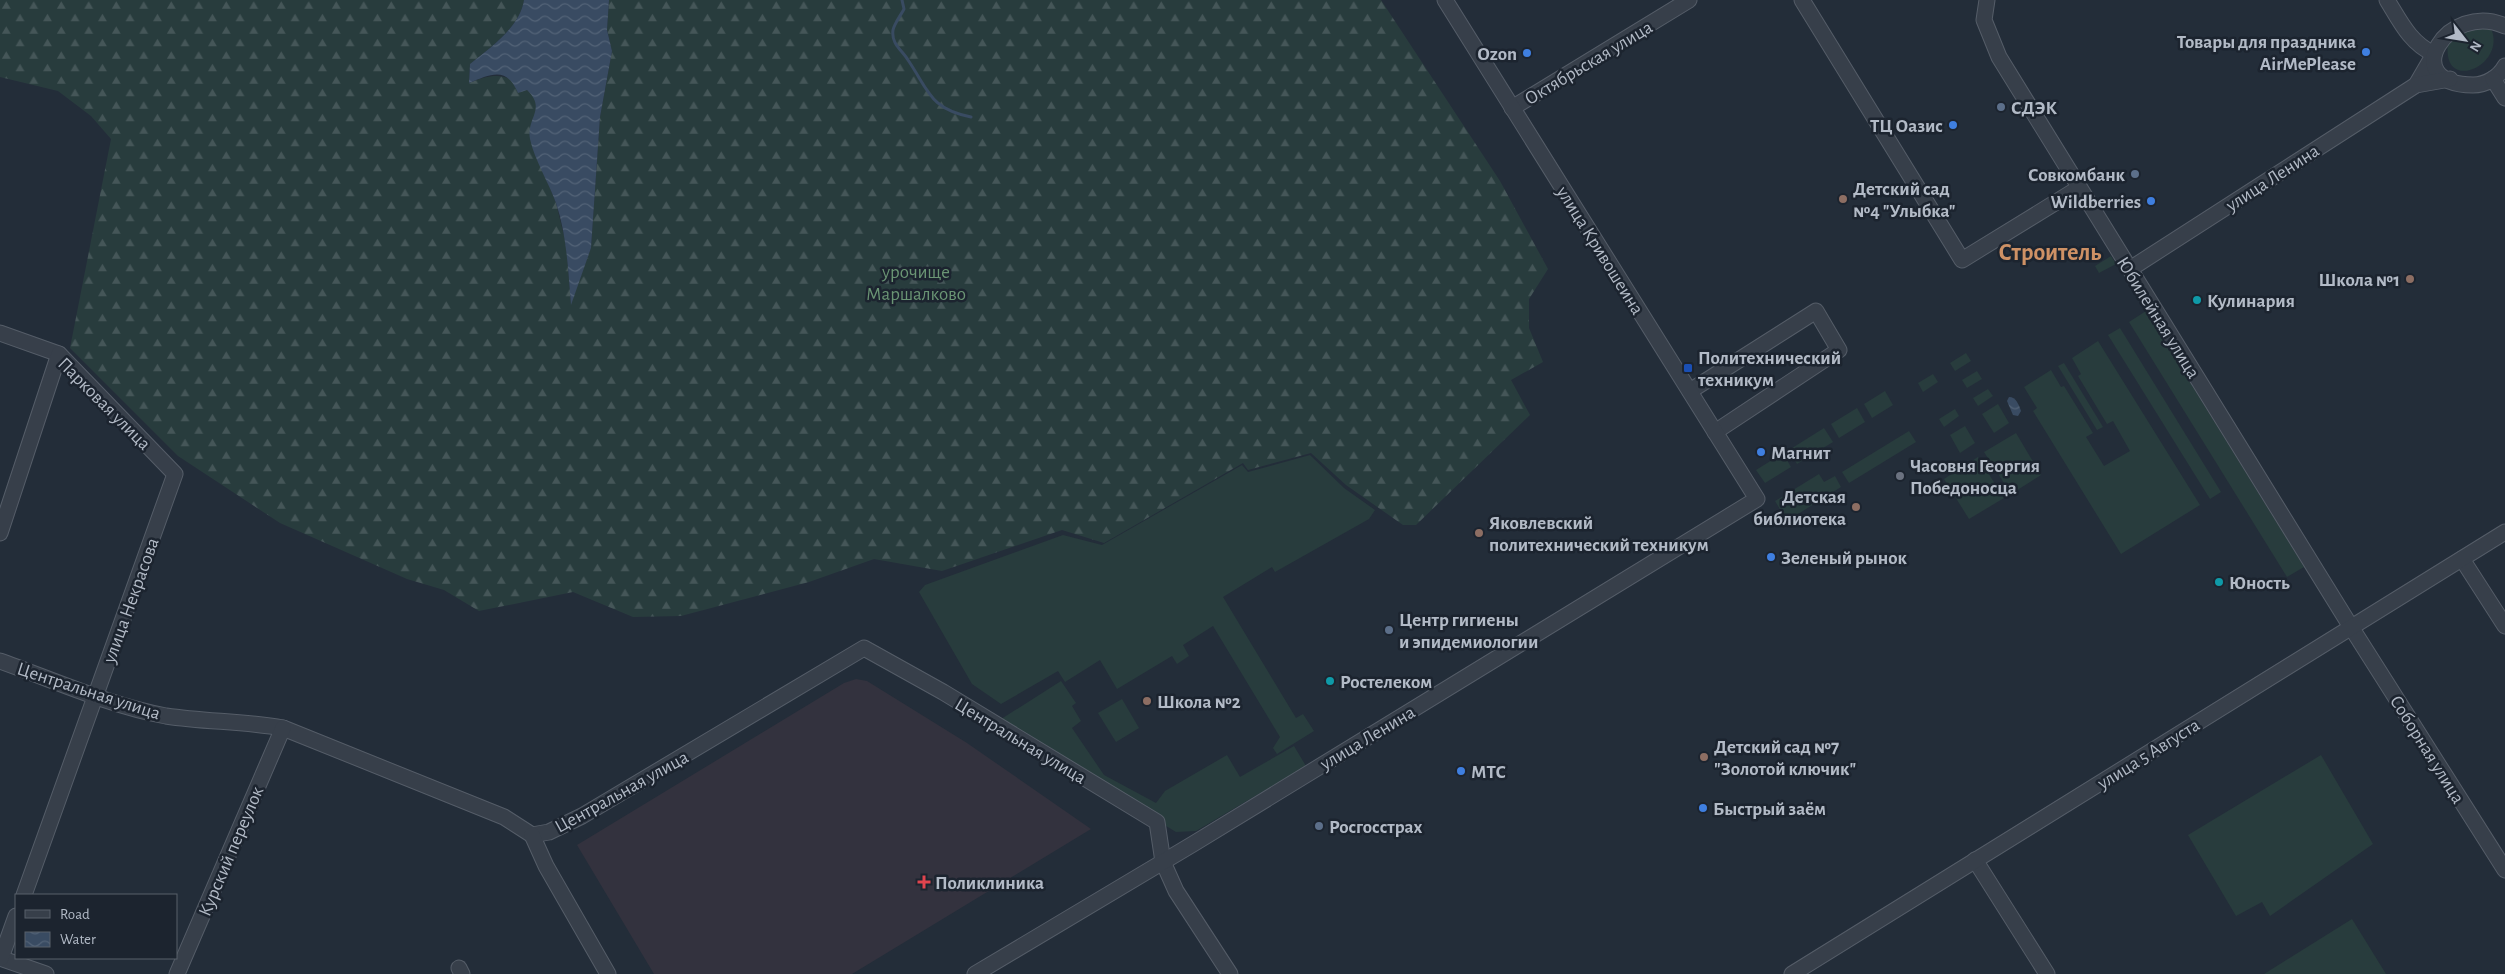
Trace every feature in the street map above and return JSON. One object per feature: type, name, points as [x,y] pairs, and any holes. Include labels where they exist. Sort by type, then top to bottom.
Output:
[{"type":"street","name":"улица Кривошеина","points":[[1445,0],[1757,499]]},
{"type":"street","name":"Октябрьская улица","points":[[1512,108],[1689,0]]},
{"type":"street","points":[[1802,0],[1962,260],[2080,188]]},
{"type":"street","name":"Юбилейная улица","points":[[1987,0],[1984,20],[1992,42],[2351,627]]},
{"type":"street","points":[[2387,0],[2417,44],[2434,54]]},
{"type":"street","points":[[2403,25],[2412,30],[2434,28],[2455,12],[2465,8],[2497,8]]},
{"type":"street","points":[[2481,9],[2494,15],[2505,26]]},
{"type":"street","points":[[2434,28],[2434,54],[2440,68],[2450,79],[2464,84],[2479,85],[2493,79],[2505,66]]},
{"type":"street","points":[[2416,85],[2434,54]]},
{"type":"street","points":[[2416,85],[2450,79]]},
{"type":"street","points":[[2493,79],[2505,98]]},
{"type":"street","name":"улица Ленина","points":[[2130,269],[2416,85]]},
{"type":"street","points":[[1690,391],[1816,310],[1839,350],[1715,432]]},
{"type":"street","name":"Парковая улица","points":[[0,333],[59,354],[176,474]]},
{"type":"street","points":[[0,533],[59,354]]},
{"type":"street","name":"улица Некрасова","points":[[24,894],[176,474]]},
{"type":"street","name":"улица Ленина","points":[[975,974],[1163,862],[1757,499]]},
{"type":"street","name":"улица 5 Августа","points":[[1792,974],[2505,532]]},
{"type":"street","points":[[2462,558],[2505,626]]},
{"type":"street","name":"Соборная улица","points":[[2351,627],[2505,870]]},
{"type":"street","name":"Центральная улица","points":[[0,661],[96,695],[166,716],[207,722],[256,723],[283,728],[504,817],[532,835],[548,832],[582,816],[864,648],[943,692],[1157,822],[1163,862]]},
{"type":"street","name":"Курский переулок","points":[[177,974],[283,728]]},
{"type":"street","points":[[532,835],[546,866],[608,974]]},
{"type":"street","points":[[1975,860],[2047,974]]},
{"type":"street","points":[[1163,862],[1176,891],[1230,974]]},
{"type":"street","points":[[15,919],[1,958],[46,974]]},
{"type":"shaded area","points":[[856,679],[867,681],[967,743],[1091,829],[852,974],[654,974],[577,845],[844,683]]},
{"type":"green space","name":"урочище Маршалково","points":[[0,0],[524,0],[517,19],[511,28],[470,64],[469,83],[489,77],[504,77],[519,84],[535,97],[537,111],[532,121],[537,156],[556,203],[566,244],[571,303],[591,248],[600,117],[612,51],[607,30],[609,0],[1381,0],[1500,181],[1548,269],[1529,299],[1529,328],[1543,362],[1511,380],[1530,415],[1416,525],[1403,525],[1346,485],[1311,453],[1248,470],[1243,463],[1104,543],[1062,530],[942,571],[874,559],[809,582],[681,616],[633,617],[573,592],[479,611],[444,590],[407,579],[280,523],[178,456],[70,348],[111,139],[91,116],[58,91],[0,77]]},
{"type":"green space","points":[[2471,22],[2492,31],[2493,44],[2489,56],[2481,65],[2471,70],[2461,71],[2452,66],[2448,56],[2449,38]]},
{"type":"green space","points":[[2111,256],[2116,264],[2099,273],[2095,266]]},
{"type":"green space","points":[[2146,311],[2304,567],[2287,577],[2129,322]]},
{"type":"green space","points":[[2120,328],[2221,492],[2210,499],[2108,335]]},
{"type":"green space","points":[[2098,341],[2200,505],[2121,554],[2033,411],[2037,408],[2024,387],[2051,370],[2061,387],[2064,386],[2093,433],[2086,437],[2104,466],[2130,451],[2113,421],[2107,424],[2078,376],[2081,374],[2072,358]]},
{"type":"green space","points":[[1966,353],[1971,361],[1955,371],[1950,363]]},
{"type":"green space","points":[[2064,363],[2103,427],[2097,430],[2058,366]]},
{"type":"green space","points":[[1977,371],[1982,379],[1967,388],[1962,380]]},
{"type":"green space","points":[[1933,374],[1938,382],[1923,392],[1918,383]]},
{"type":"green space","points":[[1988,389],[1993,396],[1978,406],[1973,398]]},
{"type":"green space","points":[[1885,391],[1893,405],[1872,418],[1864,404]]},
{"type":"green space","points":[[1998,404],[2009,423],[1994,433],[1982,414]]},
{"type":"green space","points":[[1857,408],[1865,422],[1839,438],[1831,424]]},
{"type":"green space","points":[[1955,409],[1959,416],[1944,427],[1939,419]]},
{"type":"green space","points":[[1965,426],[1975,443],[1960,453],[1950,435]]},
{"type":"green space","points":[[1824,428],[1833,442],[1797,464],[1789,450]]},
{"type":"green space","points":[[1909,431],[1916,442],[1849,483],[1842,472]]},
{"type":"green space","points":[[2016,433],[2041,475],[2011,494],[1984,452]]},
{"type":"green space","points":[[1783,453],[1791,467],[1765,483],[1756,470]]},
{"type":"green space","points":[[1310,455],[1344,488],[1375,510],[1369,519],[1275,572],[1272,567],[1223,597],[1296,718],[1303,714],[1314,731],[1277,754],[1273,748],[1280,737],[1213,626],[1183,645],[1189,656],[1177,664],[1172,656],[1117,689],[1100,660],[1065,682],[1058,671],[1001,704],[972,684],[919,592],[925,585],[1063,535],[1102,545],[1242,465],[1248,472]]},
{"type":"green space","points":[[1978,457],[2004,498],[1969,519],[1944,479]]},
{"type":"green space","points":[[1819,474],[1824,482],[1835,476],[1841,487],[1787,521],[1775,501]]},
{"type":"green space","points":[[1061,681],[1076,703],[1072,706],[1081,721],[1072,728],[1104,775],[1156,803],[1165,791],[1227,755],[1240,777],[1294,746],[1306,766],[1196,831],[1176,832],[995,723]]},
{"type":"green space","points":[[1122,699],[1139,728],[1116,742],[1098,713]]},
{"type":"green space","points":[[2321,755],[2373,844],[2270,916],[2262,902],[2236,916],[2188,835]]},
{"type":"green space","points":[[2352,919],[2386,974],[2264,974]]},
{"type":"water","points":[[524,0],[609,0],[607,30],[612,51],[600,117],[591,248],[571,305],[560,215],[530,139],[531,125],[536,108],[533,97],[527,90],[518,93],[514,84],[509,79],[498,74],[469,83],[470,64],[511,28],[517,19]]},
{"type":"water","points":[[2009,397],[2014,398],[2018,404],[2021,411],[2018,416],[2013,415],[2007,401]]},
{"type":"waterway","points":[[902,0],[904,9],[893,30],[895,43],[926,90],[939,104],[957,114],[971,117]]},
{"type":"place","name":"Товары для праздника AirMePlease","points":[[2366,52]]},
{"type":"place","name":"Ozon","points":[[1527,53]]},
{"type":"place","name":"СДЭК","points":[[2001,107]]},
{"type":"place","name":"ТЦ Оазис","points":[[1953,125]]},
{"type":"place","name":"Совкомбанк","points":[[2135,174]]},
{"type":"place","name":"Детский сад №4 \"Улыбка\"","points":[[1843,199]]},
{"type":"place","name":"Wildberries","points":[[2151,201]]},
{"type":"place","name":"Школа №1","points":[[2410,279]]},
{"type":"place","name":"Кулинария","points":[[2197,300]]},
{"type":"place","name":"Политехнический техникум","points":[[1688,368]]},
{"type":"place","name":"Магнит","points":[[1761,452]]},
{"type":"place","name":"Часовня Георгия Победоносца","points":[[1900,476]]},
{"type":"place","name":"Детская библиотека","points":[[1856,507]]},
{"type":"place","name":"Яковлевский политехнический техникум","points":[[1479,533]]},
{"type":"place","name":"Зеленый рынок","points":[[1771,557]]},
{"type":"place","name":"Юность","points":[[2219,582]]},
{"type":"place","name":"Центр гигиены и эпидемиологии","points":[[1389,630]]},
{"type":"place","name":"Ростелеком","points":[[1330,681]]},
{"type":"place","name":"Школа №2","points":[[1147,701]]},
{"type":"place","name":"Детский сад №7 \"Золотой ключик\"","points":[[1704,757]]},
{"type":"place","name":"МТС","points":[[1461,771]]},
{"type":"place","name":"Быстрый заём","points":[[1703,808]]},
{"type":"place","name":"Росгосстрах","points":[[1319,826]]},
{"type":"place","name":"Поликлиника","points":[[924,882]]},
{"type":"district","name":"Строитель","points":[[2050,252]]}]
